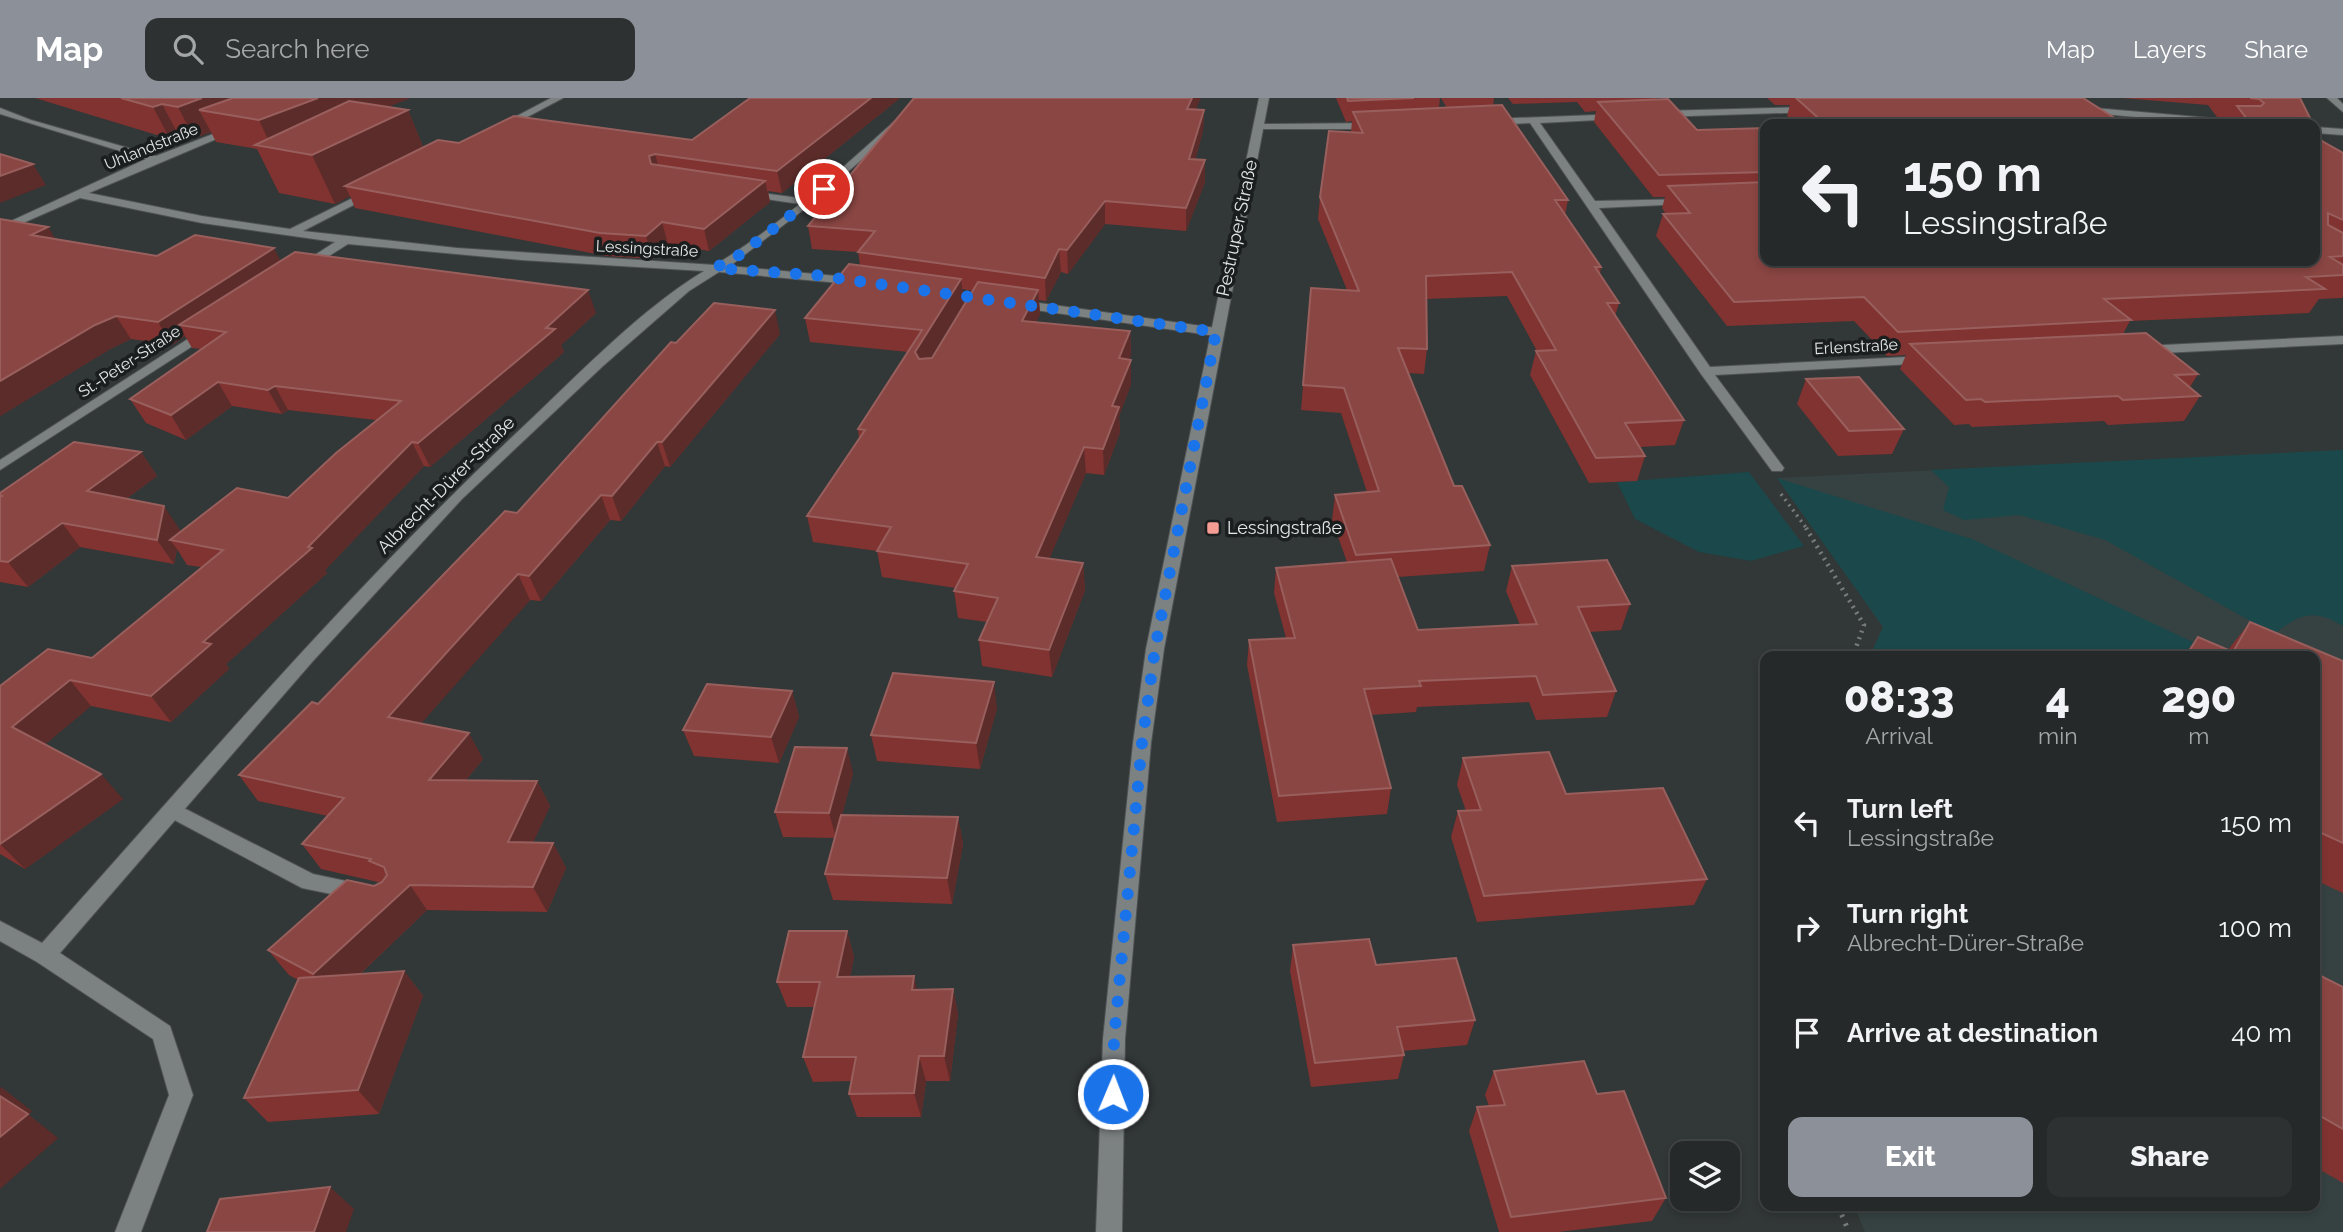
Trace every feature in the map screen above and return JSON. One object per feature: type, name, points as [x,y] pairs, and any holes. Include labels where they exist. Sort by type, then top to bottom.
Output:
[{"type":"street","points":[[486,135],[558,98]]},
{"type":"street","name":"Albrecht-Dürer-Straße","points":[[45,955],[307,657],[457,496],[598,363],[685,288],[741,254],[807,202],[927,98]]},
{"type":"street","name":"Pestruper Straße","points":[[1109,1232],[1114,1039],[1142,743],[1155,649],[1264,98]]},
{"type":"street","points":[[1701,98],[1711,112]]},
{"type":"street","points":[[2332,98],[2343,109]]},
{"type":"street","points":[[2067,109],[2157,119]]},
{"type":"street","points":[[1643,115],[1821,110]]},
{"type":"street","points":[[0,111],[28,122],[156,159]]},
{"type":"street","points":[[1477,122],[1629,116]]},
{"type":"street","points":[[1533,120],[1706,371],[1777,468]]},
{"type":"street","name":"Uhlandstraße","points":[[0,230],[156,159],[242,126]]},
{"type":"street","points":[[1258,127],[1381,126]]},
{"type":"street","points":[[2320,130],[2343,132]]},
{"type":"street","points":[[293,232],[377,189]]},
{"type":"street","points":[[733,192],[807,202]]},
{"type":"street","name":"Lessingstraße","points":[[77,194],[144,210],[347,239],[584,261],[815,275],[868,283]]},
{"type":"street","points":[[1590,205],[1698,200]]},
{"type":"street","points":[[289,277],[347,239]]},
{"type":"street","points":[[1003,302],[1216,332]]},
{"type":"street","name":"St.-Peter-Straße","points":[[0,466],[220,322]]},
{"type":"street","points":[[2135,350],[2343,340]]},
{"type":"street","name":"Erlenstraße","points":[[1706,371],[1942,359]]},
{"type":"street","points":[[172,810],[309,882],[380,896]]},
{"type":"street","points":[[0,930],[45,955],[162,1033],[181,1095],[128,1232]]},
{"type":"path","points":[[1777,468],[1770,478],[1819,546],[1864,625],[1855,651]]},
{"type":"path","points":[[1840,1211],[1849,1232]]},
{"type":"shaded area","points":[[2343,450],[2343,1232],[1865,1232],[1856,1211],[2320,1211],[2320,651],[1872,651],[1883,627],[1777,478]]},
{"type":"shaded area","points":[[2343,450],[2343,626],[2315,615],[2299,618],[2274,634],[2105,540],[2019,515],[1964,520],[1943,510],[1949,487],[1931,470]]},
{"type":"shaded area","points":[[1749,472],[1804,546],[1751,561],[1699,552],[1635,519],[1617,482]]},
{"type":"shaded area","points":[[1777,478],[1972,539],[2212,651],[1872,651],[1883,627]]},
{"type":"building","points":[[121,98],[202,98],[178,107],[162,104],[153,107]]},
{"type":"building","points":[[233,98],[318,98],[259,120],[199,110]]},
{"type":"building","points":[[750,98],[871,98],[777,171],[655,154],[649,156],[651,164],[765,181],[704,229],[662,222],[646,236],[600,233],[345,186],[438,140],[459,143],[514,116],[692,140]]},
{"type":"building","points":[[914,98],[1192,98],[1187,109],[1204,110],[1189,159],[1205,160],[1186,208],[1105,201],[1067,250],[1059,249],[1045,278],[858,252],[875,231],[808,226]]},
{"type":"building","points":[[1347,98],[1414,98],[1348,101]]},
{"type":"building","points":[[1796,98],[2083,98],[2116,119],[1819,119]]},
{"type":"building","points":[[2250,98],[2300,98],[2310,119],[2247,119],[2237,106],[2261,106],[2264,103]]},
{"type":"building","points":[[1668,99],[1697,130],[1760,128],[1760,172],[1659,175],[1598,102]]},
{"type":"building","points":[[349,101],[408,110],[312,155],[255,145]]},
{"type":"building","points":[[1502,105],[1568,200],[1555,200],[1601,267],[1595,267],[1619,303],[1607,303],[1684,420],[1625,423],[1645,456],[1596,458],[1536,351],[1556,350],[1512,272],[1426,276],[1427,349],[1398,348],[1454,486],[1462,486],[1490,545],[1356,555],[1335,495],[1379,491],[1344,388],[1303,385],[1311,288],[1359,291],[1320,197],[1329,131],[1363,133],[1353,112]]},
{"type":"building","points":[[2320,137],[2343,153],[2343,220],[2328,213],[2328,225],[2343,233],[2343,256],[2330,257],[2343,265],[2343,275],[2306,277],[2325,289],[2104,299],[2131,320],[1898,332],[1864,297],[1734,302],[1663,214],[1690,213],[1668,186],[1760,182],[1760,266],[2320,266]]},
{"type":"building","points":[[0,154],[33,164],[0,176]]},
{"type":"building","points":[[0,219],[48,227],[31,235],[157,256],[195,235],[274,248],[158,322],[116,316],[95,325],[0,381]]},
{"type":"building","points":[[295,252],[588,290],[546,328],[555,329],[418,443],[412,442],[308,547],[312,548],[203,642],[211,644],[151,696],[70,680],[12,727],[101,774],[0,844],[0,686],[48,649],[92,658],[223,550],[170,540],[237,488],[288,498],[336,453],[401,401],[275,386],[268,390],[218,382],[171,415],[130,399],[226,332],[179,325]]},
{"type":"building","points":[[849,264],[961,279],[915,352],[919,359],[932,358],[978,282],[1038,290],[1022,321],[1130,331],[1119,358],[1131,360],[1112,406],[1119,407],[1103,449],[1084,447],[1036,557],[1083,563],[1049,650],[979,640],[998,598],[954,591],[968,564],[877,551],[891,527],[807,516],[865,430],[858,429],[922,330],[805,318]]},
{"type":"building","points":[[714,303],[775,310],[612,496],[601,495],[529,576],[518,574],[388,717],[469,733],[429,780],[537,781],[508,842],[553,843],[533,887],[410,885],[313,974],[268,950],[347,880],[374,886],[382,882],[387,875],[384,867],[369,861],[371,859],[302,844],[344,798],[239,775],[312,702],[318,704],[505,511],[517,513],[671,342],[676,343]]},
{"type":"building","points":[[2146,333],[2198,374],[2175,375],[2200,396],[2123,400],[2118,396],[1985,402],[1981,399],[1966,400],[1910,344]]},
{"type":"building","points":[[1859,377],[1904,429],[1849,431],[1806,379]]},
{"type":"building","points":[[74,442],[141,452],[87,491],[164,506],[157,540],[62,523],[8,562],[0,561],[0,493]]},
{"type":"building","points":[[1391,559],[1418,630],[1537,624],[1512,566],[1607,560],[1630,604],[1578,607],[1616,691],[1543,695],[1536,676],[1419,681],[1421,686],[1364,689],[1391,788],[1279,796],[1249,640],[1295,638],[1276,568]]},
{"type":"building","points":[[2250,622],[2319,651],[2234,651]]},
{"type":"building","points":[[2198,637],[2231,651],[2189,651]]},
{"type":"building","points":[[2320,651],[2343,661],[2343,843],[2320,832]]},
{"type":"building","points":[[893,673],[994,682],[976,743],[871,735]]},
{"type":"building","points":[[707,684],[792,691],[771,737],[683,730]]},
{"type":"building","points":[[795,747],[847,748],[829,813],[775,812]]},
{"type":"building","points":[[1549,752],[1566,794],[1663,788],[1707,879],[1484,896],[1458,811],[1481,810],[1463,758]]},
{"type":"building","points":[[841,815],[958,817],[947,878],[825,874]]},
{"type":"building","points":[[789,931],[847,931],[837,977],[914,976],[912,990],[953,989],[944,1056],[919,1056],[914,1093],[849,1094],[856,1057],[803,1057],[820,982],[777,982]]},
{"type":"building","points":[[1369,939],[1376,965],[1456,958],[1475,1020],[1397,1027],[1404,1055],[1315,1063],[1293,945]]},
{"type":"building","points":[[404,971],[358,1090],[244,1098],[299,978]]},
{"type":"building","points":[[2320,976],[2343,987],[2343,1129],[2320,1116]]},
{"type":"building","points":[[1584,1061],[1597,1094],[1624,1091],[1666,1198],[1511,1217],[1477,1107],[1505,1105],[1494,1071]]},
{"type":"building","points":[[0,1096],[28,1114],[0,1137]]},
{"type":"building","points":[[330,1187],[314,1232],[207,1232],[220,1199]]},
{"type":"place","name":"Lessingstraße","points":[[1213,528]]},
{"type":"route","points":[[824,189],[741,254],[715,268],[815,275],[1216,332],[1155,649],[1142,743],[1114,1039],[1113,1094]]}]
